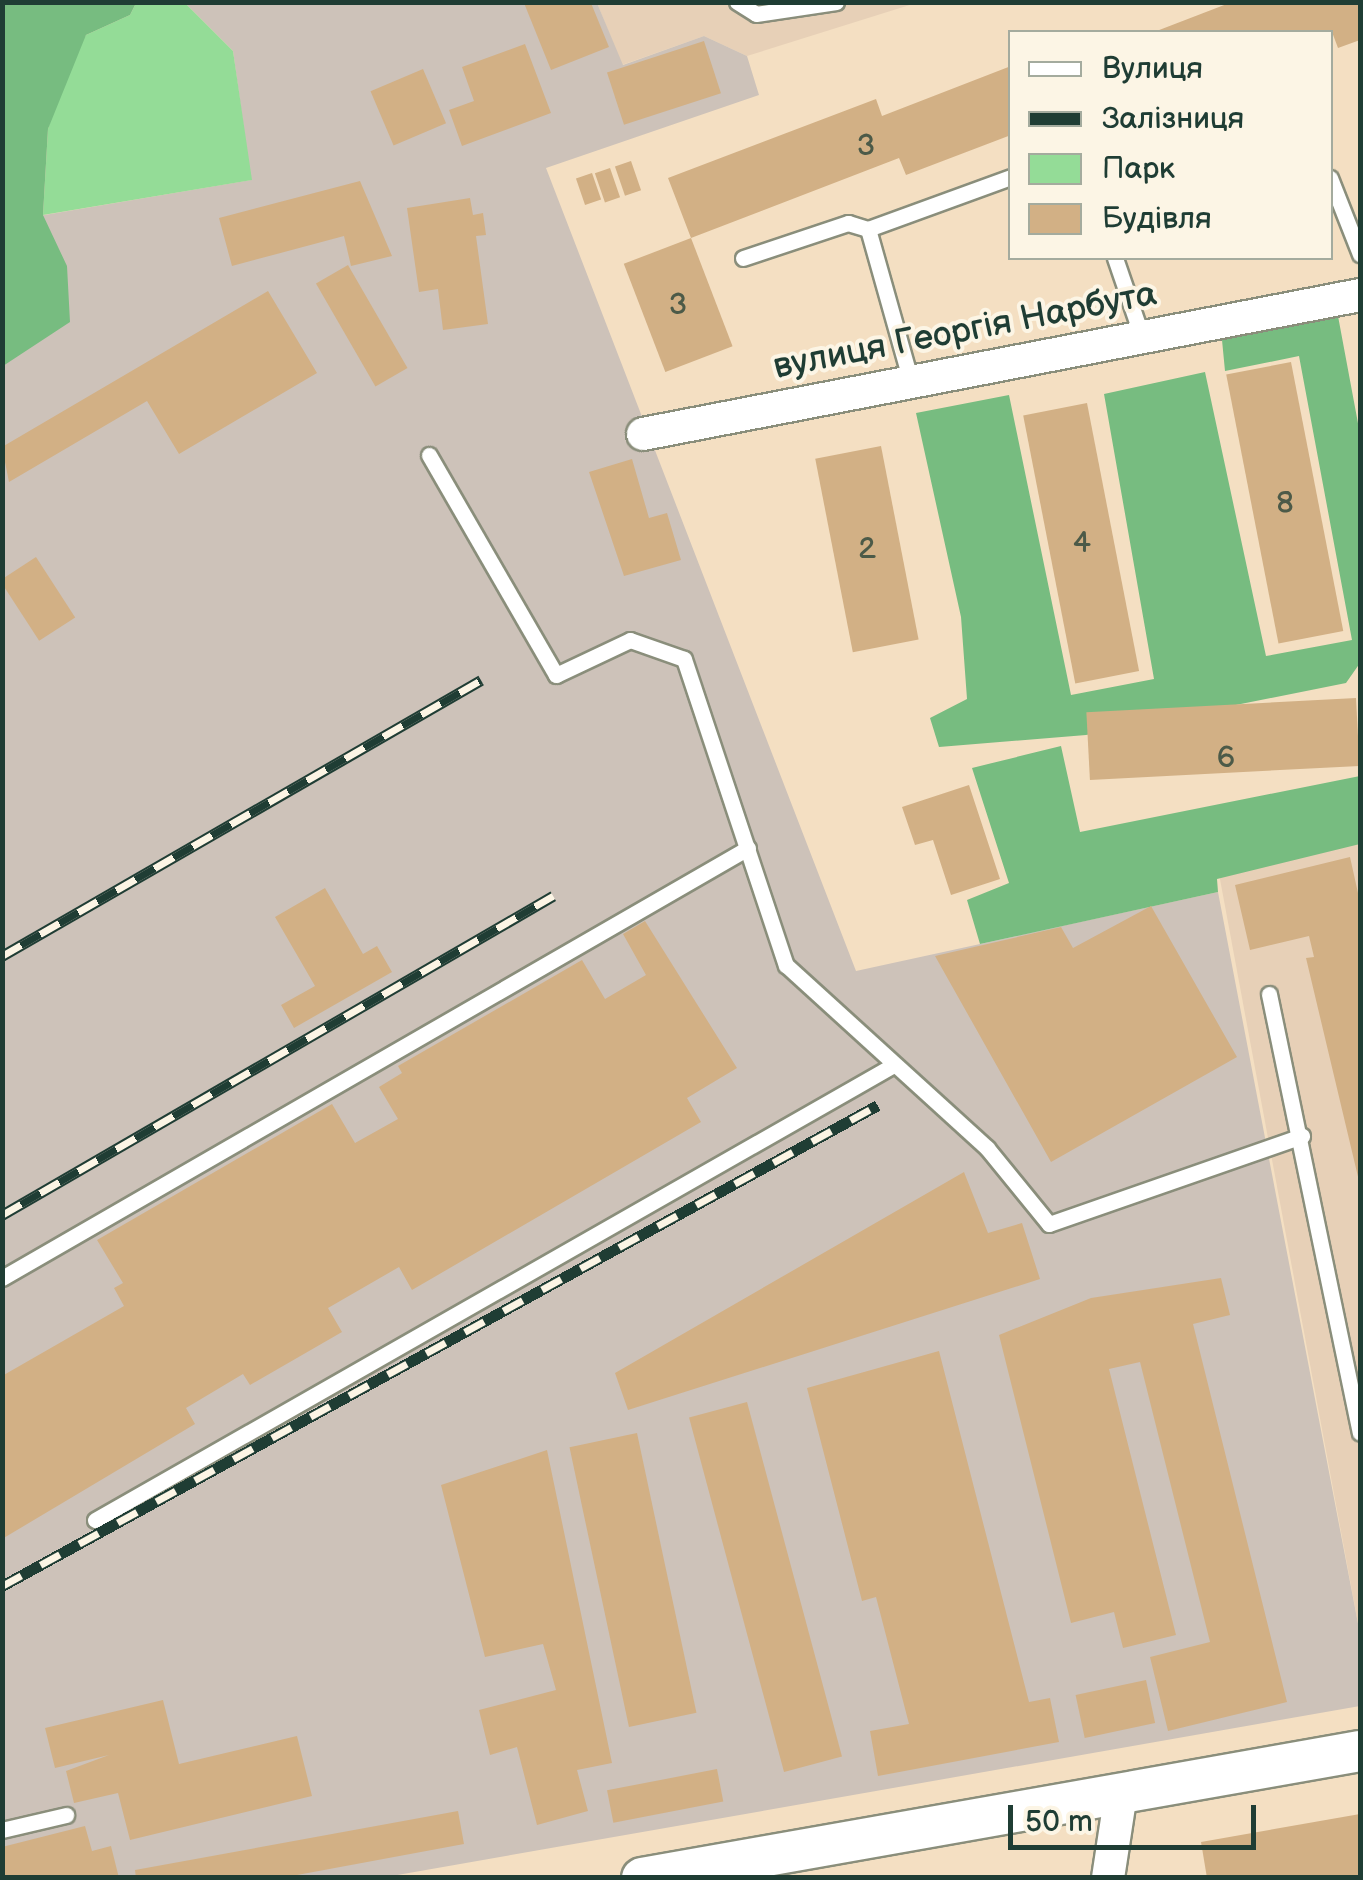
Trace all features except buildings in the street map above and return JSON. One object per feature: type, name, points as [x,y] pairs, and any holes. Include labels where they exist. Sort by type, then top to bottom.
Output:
[{"type":"street","name":"вулиця Георгія Нарбута","points":[[643,434],[1360,295]]},
{"type":"street","points":[[653,1876],[1360,1751]]},
{"type":"street","points":[[1108,1878],[1121,1793]]},
{"type":"lane","points":[[737,2],[756,14],[836,2]]},
{"type":"lane","points":[[743,258],[848,222],[868,228],[1008,178]]},
{"type":"lane","points":[[1333,186],[1360,254]]},
{"type":"lane","points":[[868,228],[911,382]]},
{"type":"lane","points":[[1116,260],[1142,338]]},
{"type":"lane","points":[[429,455],[556,675],[630,640],[684,659],[786,965],[892,1066],[988,1148],[1049,1224],[1302,1136]]},
{"type":"lane","points":[[2,1278],[748,848]]},
{"type":"lane","points":[[1269,994],[1302,1136],[1360,1433]]},
{"type":"lane","points":[[95,1520],[892,1066]]},
{"type":"lane","points":[[2,1830],[66,1815]]},
{"type":"shaded area","points":[[185,3],[597,3],[623,65],[704,36],[747,56],[759,95],[546,168],[856,971],[1218,892],[1360,1634],[1360,1706],[386,1877],[3,1878],[3,222],[251,180],[233,51]]},
{"type":"shaded area","points":[[597,3],[916,3],[747,56],[704,36],[622,65]]},
{"type":"shaded area","points":[[1360,808],[1360,1634],[1212,836]]},
{"type":"green space","points":[[2,3],[136,3],[130,15],[86,35],[48,129],[43,215],[67,266],[70,322],[3,366]]},
{"type":"green space","points":[[136,3],[185,3],[233,51],[252,180],[43,215],[48,129],[66,68],[86,35],[130,15]]},
{"type":"green space","points":[[1338,316],[1360,434],[1360,663],[1346,683],[1086,735],[939,747],[930,718],[967,699],[961,617],[916,413],[1009,395],[1071,695],[1154,679],[1104,394],[1205,372],[1266,656],[1352,640],[1299,356],[1225,371],[1222,340]]},
{"type":"green space","points":[[1061,746],[1080,832],[1360,776],[1360,844],[1217,879],[1218,892],[980,944],[967,900],[1009,883],[972,768]]},
{"type":"railway","points":[[2,956],[481,680]]},
{"type":"railway","points":[[2,1215],[553,896]]},
{"type":"railway","points":[[2,1586],[878,1105]]}]
